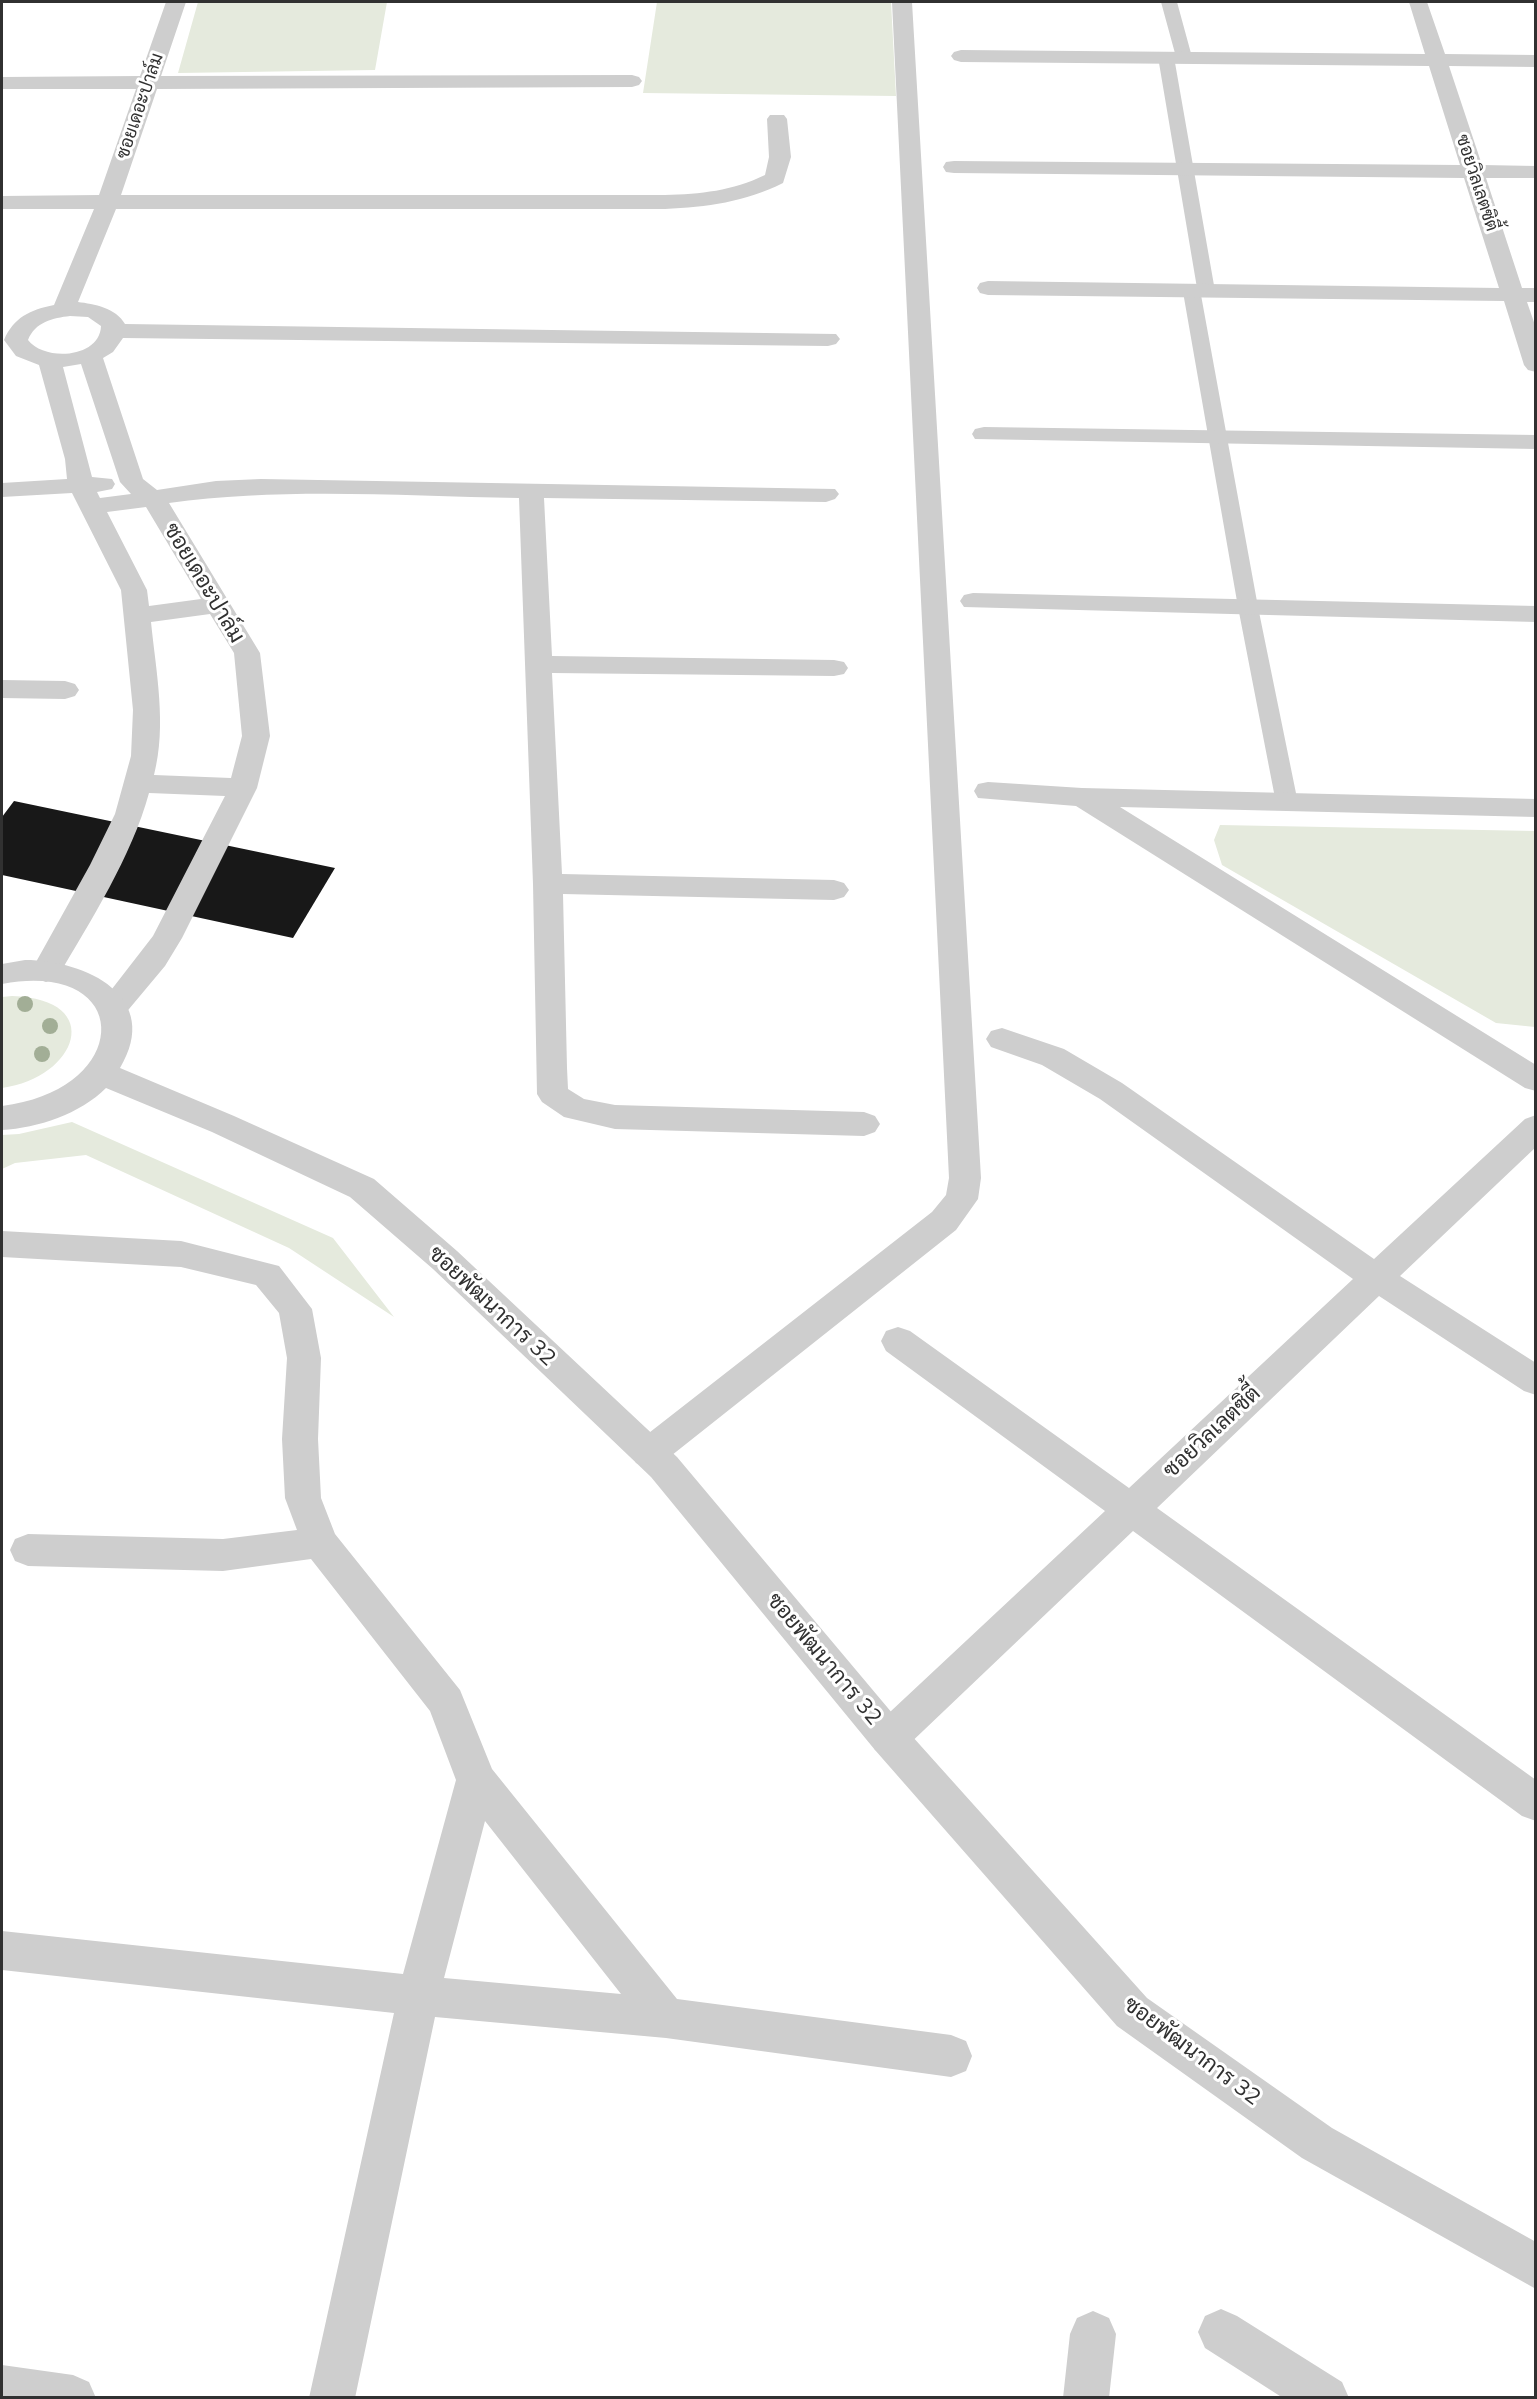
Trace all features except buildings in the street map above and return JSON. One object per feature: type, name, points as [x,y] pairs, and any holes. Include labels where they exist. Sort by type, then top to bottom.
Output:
[{"type":"street","name":"ซอยเดอะปาล์ม","points":[[63,310],[108,201],[176,2]]},
{"type":"street","points":[[649,1453],[944,1221],[962,1199],[965,1178],[903,2]]},
{"type":"street","name":"ซอยวิลเลตซิตี้","points":[[1418,2],[1536,365]]},
{"type":"street","points":[[961,56],[1536,61]]},
{"type":"street","points":[[2,83],[632,81]]},
{"type":"street","points":[[2,202],[665,202],[723,199],[751,192],[775,177],[780,157],[777,119]]},
{"type":"street","points":[[954,167],[1536,172]]},
{"type":"street","points":[[988,288],[1536,295]]},
{"type":"street","points":[[63,310],[94,311],[113,323],[115,331],[112,340],[90,355],[49,360],[26,353],[10,333],[35,318],[63,310]]},
{"type":"street","points":[[115,331],[828,339]]},
{"type":"street","points":[[87,496],[132,483],[90,355]]},
{"type":"street","points":[[46,971],[105,865],[129,814],[146,756],[147,710],[134,590],[87,496],[49,360]]},
{"type":"street","points":[[984,434],[1536,442]]},
{"type":"street","name":"ซอยเดอะปาล์ม","points":[[113,1006],[154,959],[167,938],[243,788],[256,736],[247,653],[154,500],[132,483]]},
{"type":"street","points":[[2,490],[154,500],[216,489],[261,487],[826,494]]},
{"type":"street","points":[[531,490],[548,884],[551,1068],[554,1094],[575,1109],[615,1117],[864,1125]]},
{"type":"street","points":[[973,601],[1536,614]]},
{"type":"street","points":[[136,616],[218,605]]},
{"type":"street","points":[[538,664],[834,668]]},
{"type":"street","points":[[2,689],[65,690]]},
{"type":"street","points":[[138,783],[243,788]]},
{"type":"street","points":[[988,791],[1083,797],[1536,808]]},
{"type":"street","points":[[1083,797],[1536,1080]]},
{"type":"street","points":[[548,884],[834,890]]},
{"type":"street","points":[[2,974],[46,971],[74,977],[97,989],[113,1006],[119,1028],[116,1050],[101,1073],[75,1095],[42,1111],[8,1118]]},
{"type":"street","points":[[1002,1039],[1053,1057],[1111,1091],[1375,1277],[1536,1381]]},
{"type":"street","name":"ซอยพัฒนาการ 32","points":[[101,1073],[223,1124],[362,1188],[445,1260],[671,1476],[889,1738],[1132,2012],[1317,2143],[1536,2267]]},
{"type":"street","name":"ซอยวิลเลตซิตี้","points":[[889,1738],[1536,1126]]},
{"type":"street","points":[[2,1244],[181,1254],[267,1275],[295,1309],[304,1358],[300,1439],[303,1498],[320,1542],[446,1702],[476,1780],[666,2018]]},
{"type":"street","points":[[898,1341],[1536,1803]]},
{"type":"street","points":[[28,1550],[223,1555],[320,1542]]},
{"type":"street","points":[[333,2397],[421,1996],[427,1959],[476,1780]]},
{"type":"street","points":[[2,1950],[421,1996],[666,2018],[951,2056]]},
{"type":"street","points":[[1221,2332],[1326,2397]]},
{"type":"street","points":[[1086,2397],[1093,2334]]},
{"type":"street","points":[[2,2388],[73,2397]]},
{"type":"lane","points":[[1169,2],[1185,169],[1217,437],[1287,803]]},
{"type":"shaded area","points":[[198,2],[387,2],[375,70],[178,73]]},
{"type":"shaded area","points":[[657,2],[891,2],[896,96],[643,93]]},
{"type":"shaded area","points":[[1220,825],[1535,831],[1535,1027],[1496,1023],[1222,865],[1214,840]]},
{"type":"shaded area","points":[[2,997],[42,1000],[61,1010],[70,1024],[71,1039],[63,1055],[49,1070],[28,1081],[2,1088]]},
{"type":"shaded area","points":[[72,1122],[333,1238],[394,1317],[289,1248],[86,1155],[15,1163],[2,1169],[2,1135],[19,1134]]}]
